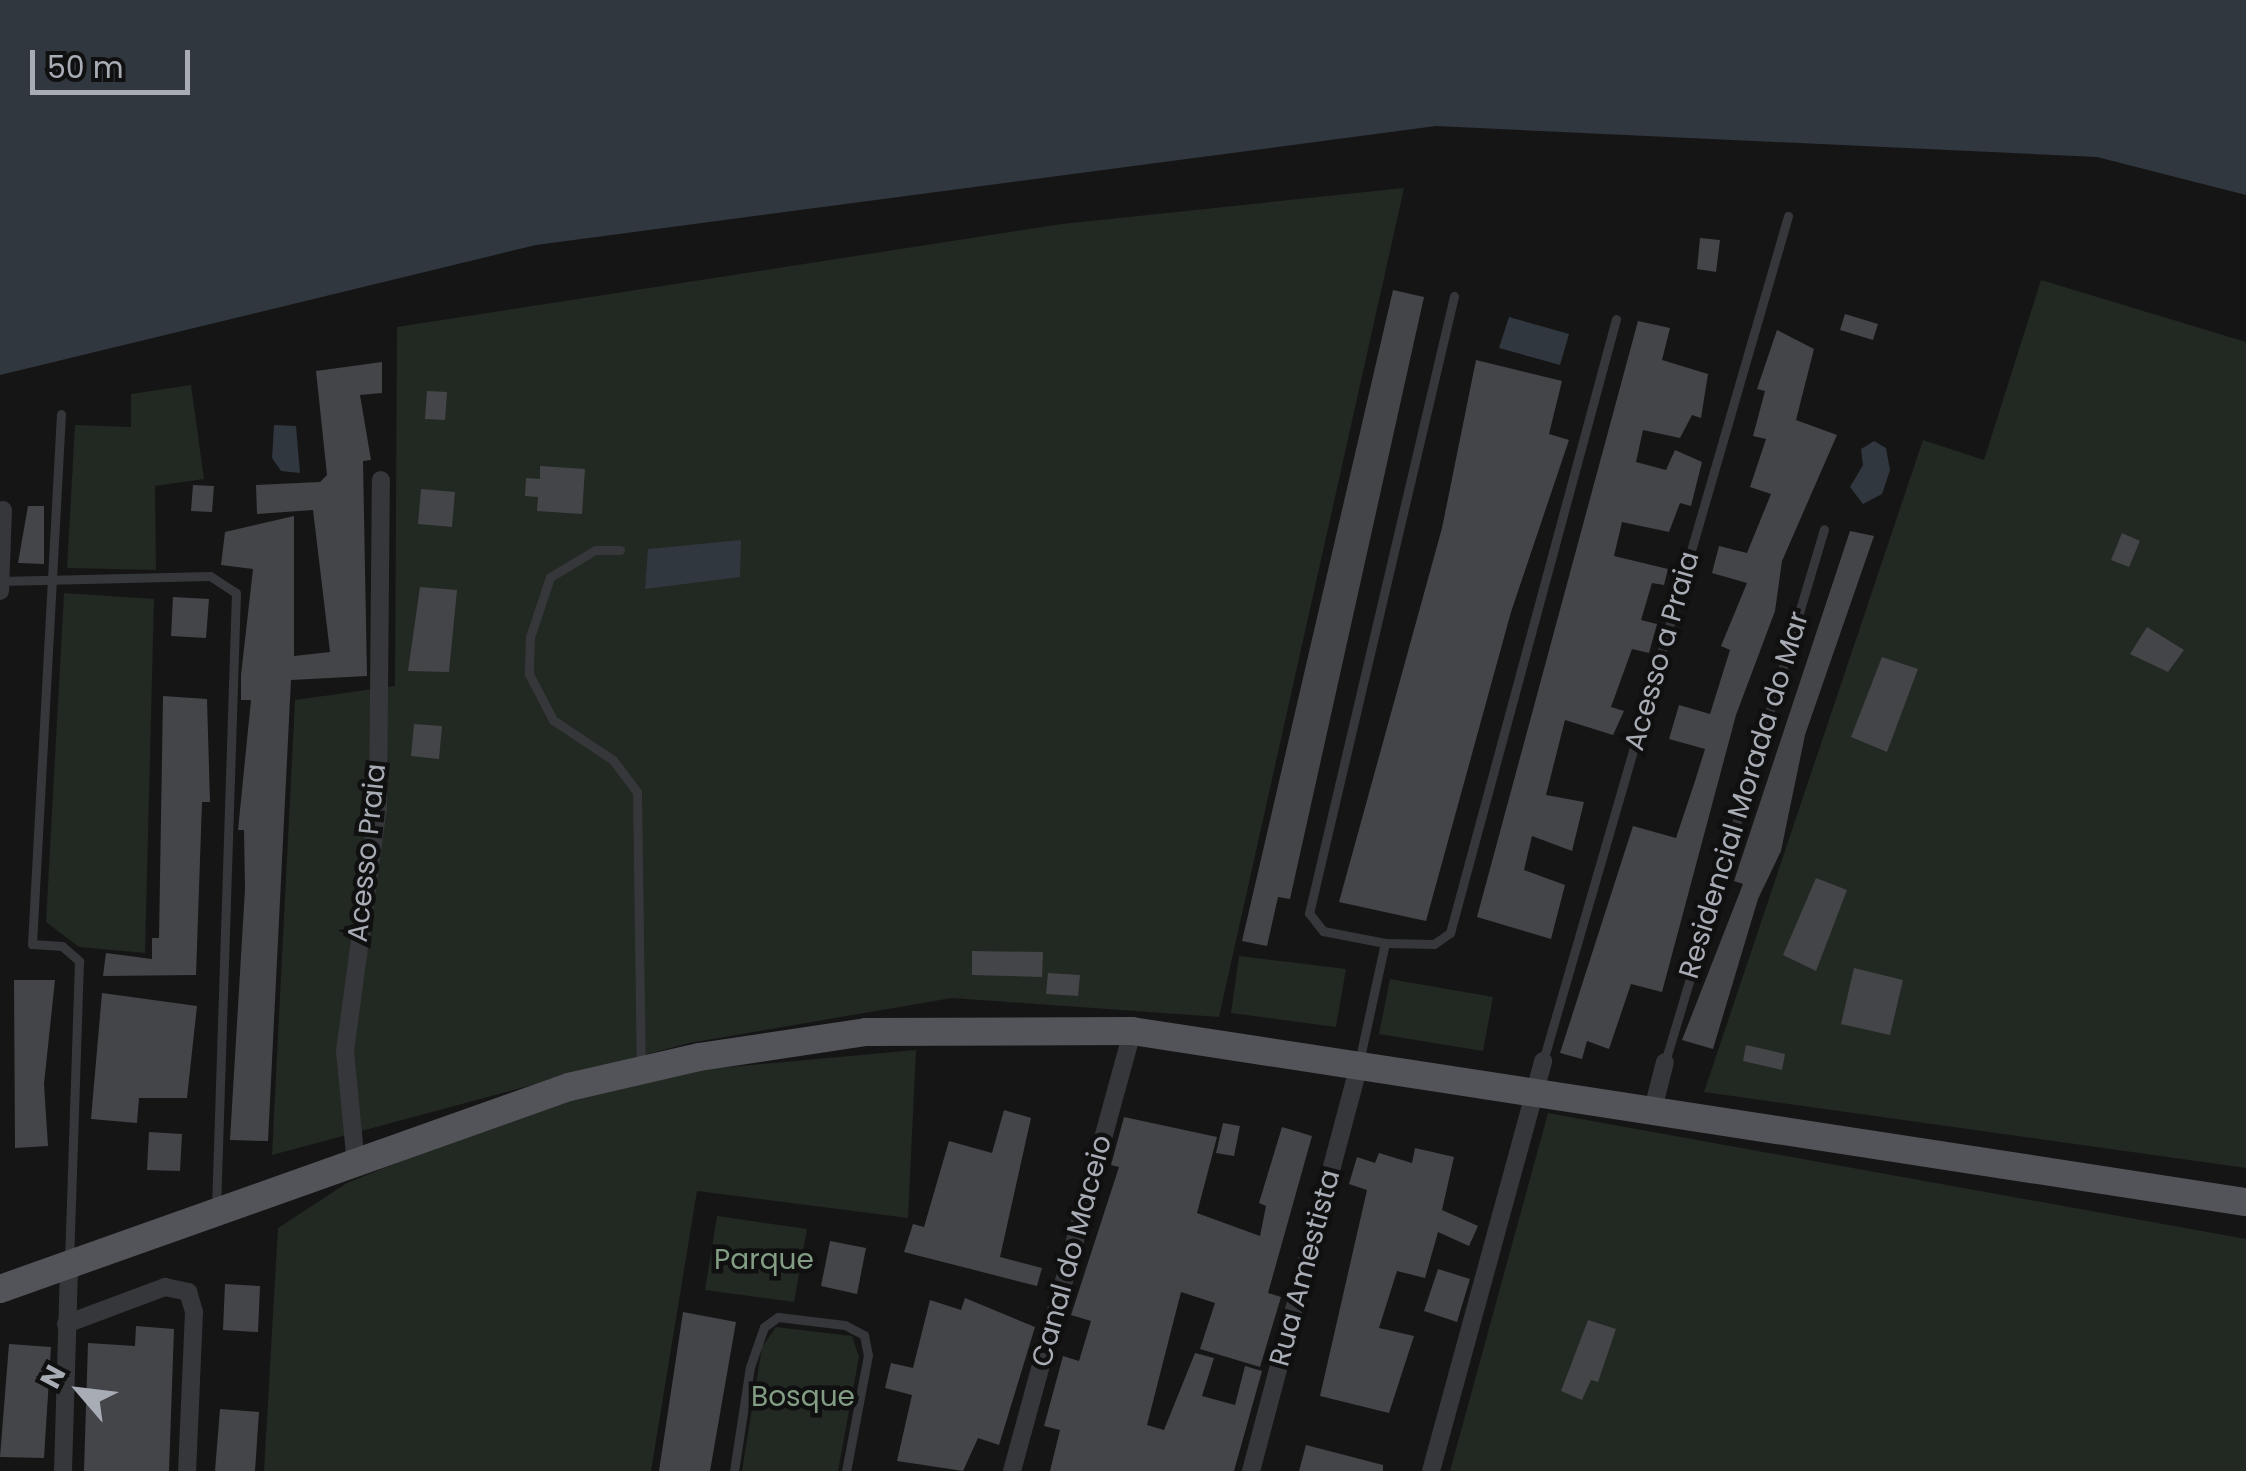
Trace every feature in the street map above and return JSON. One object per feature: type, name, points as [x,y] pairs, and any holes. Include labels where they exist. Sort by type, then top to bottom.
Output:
[{"type":"main road","points":[[0,1289],[641,1068],[866,1032],[1132,1030],[1359,1064],[1541,1074],[1654,1105],[2246,1202]]},
{"type":"street","name":"Acesso Praia","points":[[356,1164],[345,1052],[378,808],[381,480]]},
{"type":"street","points":[[0,591],[3,510]]},
{"type":"street","name":"Canal do Maceio","points":[[1012,1471],[1132,1030]]},
{"type":"street","points":[[1654,1105],[1664,1062]]},
{"type":"street","name":"Rua Amestista","points":[[1251,1471],[1359,1064]]},
{"type":"street","points":[[1430,1471],[1541,1074]]},
{"type":"street","points":[[63,1471],[68,1264]]},
{"type":"street","points":[[66,1324],[177,1286],[194,1312],[188,1471]]},
{"type":"lane","name":"Acesso a Praia","points":[[1541,1074],[1788,216]]},
{"type":"lane","points":[[1454,296],[1309,913],[1323,931],[1385,943],[1434,944],[1450,933],[1616,319]]},
{"type":"lane","points":[[61,414],[32,944],[62,946],[79,962],[68,1264]]},
{"type":"lane","name":"Residencial Morada do Mar","points":[[1664,1062],[1824,528]]},
{"type":"lane","points":[[620,550],[594,550],[550,577],[530,638],[529,674],[554,720],[614,760],[637,792],[641,1068]]},
{"type":"lane","points":[[0,581],[210,576],[236,592],[216,1213]]},
{"type":"lane","points":[[1359,1064],[1385,943]]},
{"type":"lane","points":[[734,1471],[758,1341],[778,1317],[845,1324],[864,1335],[868,1355],[846,1471]]},
{"type":"green space","points":[[1404,188],[1219,1017],[952,998],[689,1043],[272,1155],[295,700],[395,686],[397,327],[1062,224]]},
{"type":"green space","points":[[2041,280],[2246,342],[2246,1168],[1704,1092],[1923,440],[1984,460]]},
{"type":"green space","points":[[191,385],[204,479],[155,486],[156,570],[67,568],[75,425],[131,427],[131,394]]},
{"type":"green space","points":[[64,593],[154,599],[145,953],[79,947],[46,922]]},
{"type":"green space","points":[[1239,956],[1346,969],[1336,1027],[1231,1013]]},
{"type":"green space","points":[[1390,979],[1493,997],[1483,1051],[1379,1034]]},
{"type":"green space","points":[[916,1050],[908,1218],[697,1191],[651,1471],[264,1471],[278,1228],[347,1183],[606,1078]]},
{"type":"green space","points":[[1548,1113],[2246,1239],[2246,1471],[1450,1471]]},
{"type":"green space","name":"Parque","points":[[717,1216],[807,1229],[794,1302],[705,1290]]},
{"type":"green space","name":"Bosque","points":[[776,1327],[852,1336],[859,1357],[838,1471],[742,1471],[762,1347]]},
{"type":"shaded area","points":[[0,0],[2246,0],[2246,195],[2097,157],[1436,126],[536,245],[0,375]]},
{"type":"shaded area","points":[[1509,317],[1569,334],[1560,365],[1499,348]]},
{"type":"shaded area","points":[[274,425],[296,426],[300,473],[281,471],[272,458]]},
{"type":"shaded area","points":[[1874,441],[1886,448],[1890,470],[1882,494],[1863,504],[1850,487],[1863,465],[1861,449]]},
{"type":"shaded area","points":[[741,540],[740,577],[645,589],[648,549]]},
{"type":"building","points":[[1700,238],[1720,240],[1716,272],[1697,269]]},
{"type":"building","points":[[1393,290],[1424,297],[1290,899],[1278,897],[1267,946],[1242,941]]},
{"type":"building","points":[[1845,314],[1878,324],[1873,340],[1840,330]]},
{"type":"building","points":[[1638,321],[1670,328],[1662,360],[1708,374],[1701,418],[1692,415],[1680,438],[1643,430],[1636,462],[1666,470],[1675,450],[1702,462],[1691,506],[1680,503],[1669,532],[1622,522],[1614,556],[1668,569],[1664,585],[1652,583],[1641,620],[1657,624],[1649,653],[1632,649],[1611,707],[1624,711],[1613,735],[1565,720],[1546,795],[1584,802],[1572,851],[1532,836],[1524,870],[1565,885],[1551,939],[1477,917]]},
{"type":"building","points":[[1777,330],[1814,349],[1796,420],[1837,435],[1782,561],[1775,611],[1736,715],[1662,992],[1631,984],[1609,1049],[1587,1041],[1582,1059],[1560,1053],[1633,826],[1676,838],[1705,749],[1669,739],[1679,705],[1710,714],[1730,650],[1721,646],[1747,583],[1712,573],[1719,546],[1747,553],[1771,494],[1750,487],[1766,439],[1753,436],[1765,391],[1757,389]]},
{"type":"building","points":[[1476,360],[1562,381],[1549,434],[1569,440],[1511,612],[1426,921],[1339,902],[1442,528]]},
{"type":"building","points":[[382,362],[382,393],[360,395],[371,460],[363,461],[367,676],[291,680],[268,1141],[230,1140],[245,889],[244,830],[238,830],[251,700],[241,700],[241,675],[253,569],[221,565],[225,532],[294,516],[294,656],[330,652],[313,510],[257,514],[256,485],[320,482],[327,475],[316,371]]},
{"type":"building","points":[[427,391],[447,392],[445,420],[425,419]]},
{"type":"building","points":[[540,466],[585,469],[582,514],[537,511],[538,497],[525,496],[526,478],[540,479]]},
{"type":"building","points":[[193,485],[214,486],[212,512],[191,511]]},
{"type":"building","points":[[421,489],[455,492],[452,527],[418,524]]},
{"type":"building","points":[[28,506],[44,506],[44,564],[18,563]]},
{"type":"building","points":[[1850,531],[1874,536],[1805,735],[1781,851],[1758,899],[1713,1049],[1682,1040],[1743,884],[1734,881]]},
{"type":"building","points":[[2122,533],[2140,541],[2129,567],[2111,560]]},
{"type":"building","points":[[420,587],[457,590],[449,672],[408,671]]},
{"type":"building","points":[[173,597],[209,599],[206,638],[171,636]]},
{"type":"building","points":[[2147,627],[2184,650],[2168,672],[2130,654]]},
{"type":"building","points":[[1882,657],[1918,669],[1887,752],[1851,737]]},
{"type":"building","points":[[163,696],[207,699],[210,802],[202,802],[196,975],[103,976],[106,953],[152,959],[152,938],[159,938]]},
{"type":"building","points":[[414,724],[442,726],[439,759],[411,756]]},
{"type":"building","points":[[1816,878],[1847,890],[1816,971],[1783,955]]},
{"type":"building","points":[[972,951],[1043,952],[1042,977],[972,975]]},
{"type":"building","points":[[1854,968],[1903,980],[1890,1035],[1841,1024]]},
{"type":"building","points":[[1048,973],[1080,975],[1078,996],[1046,994]]},
{"type":"building","points":[[14,980],[55,980],[44,1084],[48,1146],[15,1148]]},
{"type":"building","points":[[102,993],[197,1006],[187,1098],[139,1098],[137,1123],[91,1119]]},
{"type":"building","points":[[1746,1045],[1785,1054],[1782,1070],[1743,1061]]},
{"type":"building","points":[[1004,1110],[1031,1118],[1000,1257],[1042,1268],[1037,1286],[904,1252],[913,1224],[924,1227],[949,1141],[992,1153]]},
{"type":"building","points":[[1124,1117],[1217,1137],[1197,1213],[1260,1236],[1266,1206],[1259,1203],[1282,1127],[1312,1136],[1268,1293],[1281,1297],[1260,1367],[1200,1349],[1215,1303],[1181,1292],[1147,1425],[1164,1430],[1195,1353],[1214,1358],[1202,1396],[1235,1405],[1245,1366],[1262,1371],[1234,1471],[1050,1471],[1060,1430],[1044,1426],[1063,1356],[1079,1361],[1091,1321],[1071,1315],[1119,1167],[1111,1165]]},
{"type":"building","points":[[1223,1123],[1240,1126],[1234,1156],[1216,1153]]},
{"type":"building","points":[[149,1132],[182,1134],[180,1171],[147,1170]]},
{"type":"building","points":[[1415,1148],[1454,1157],[1442,1210],[1478,1226],[1469,1246],[1438,1232],[1425,1278],[1397,1271],[1379,1328],[1414,1336],[1389,1413],[1320,1396],[1367,1190],[1349,1184],[1357,1157],[1375,1163],[1379,1153],[1412,1163]]},
{"type":"building","points":[[830,1241],[866,1248],[857,1294],[821,1286]]},
{"type":"building","points":[[1438,1269],[1470,1279],[1457,1322],[1424,1311]]},
{"type":"building","points":[[225,1284],[260,1286],[258,1332],[223,1330]]},
{"type":"building","points":[[965,1298],[1035,1327],[999,1445],[978,1438],[963,1471],[897,1461],[912,1395],[885,1388],[891,1363],[913,1368],[930,1300],[961,1310]]},
{"type":"building","points":[[683,1312],[736,1322],[710,1471],[659,1471]]},
{"type":"building","points":[[1588,1320],[1616,1329],[1598,1382],[1591,1380],[1582,1400],[1561,1391]]},
{"type":"building","points":[[136,1326],[174,1329],[169,1471],[84,1471],[88,1343],[135,1346]]},
{"type":"building","points":[[9,1344],[51,1347],[44,1458],[0,1457]]},
{"type":"building","points":[[220,1409],[259,1412],[255,1471],[215,1471]]},
{"type":"building","points":[[1306,1445],[1383,1465],[1383,1471],[1299,1471]]}]
